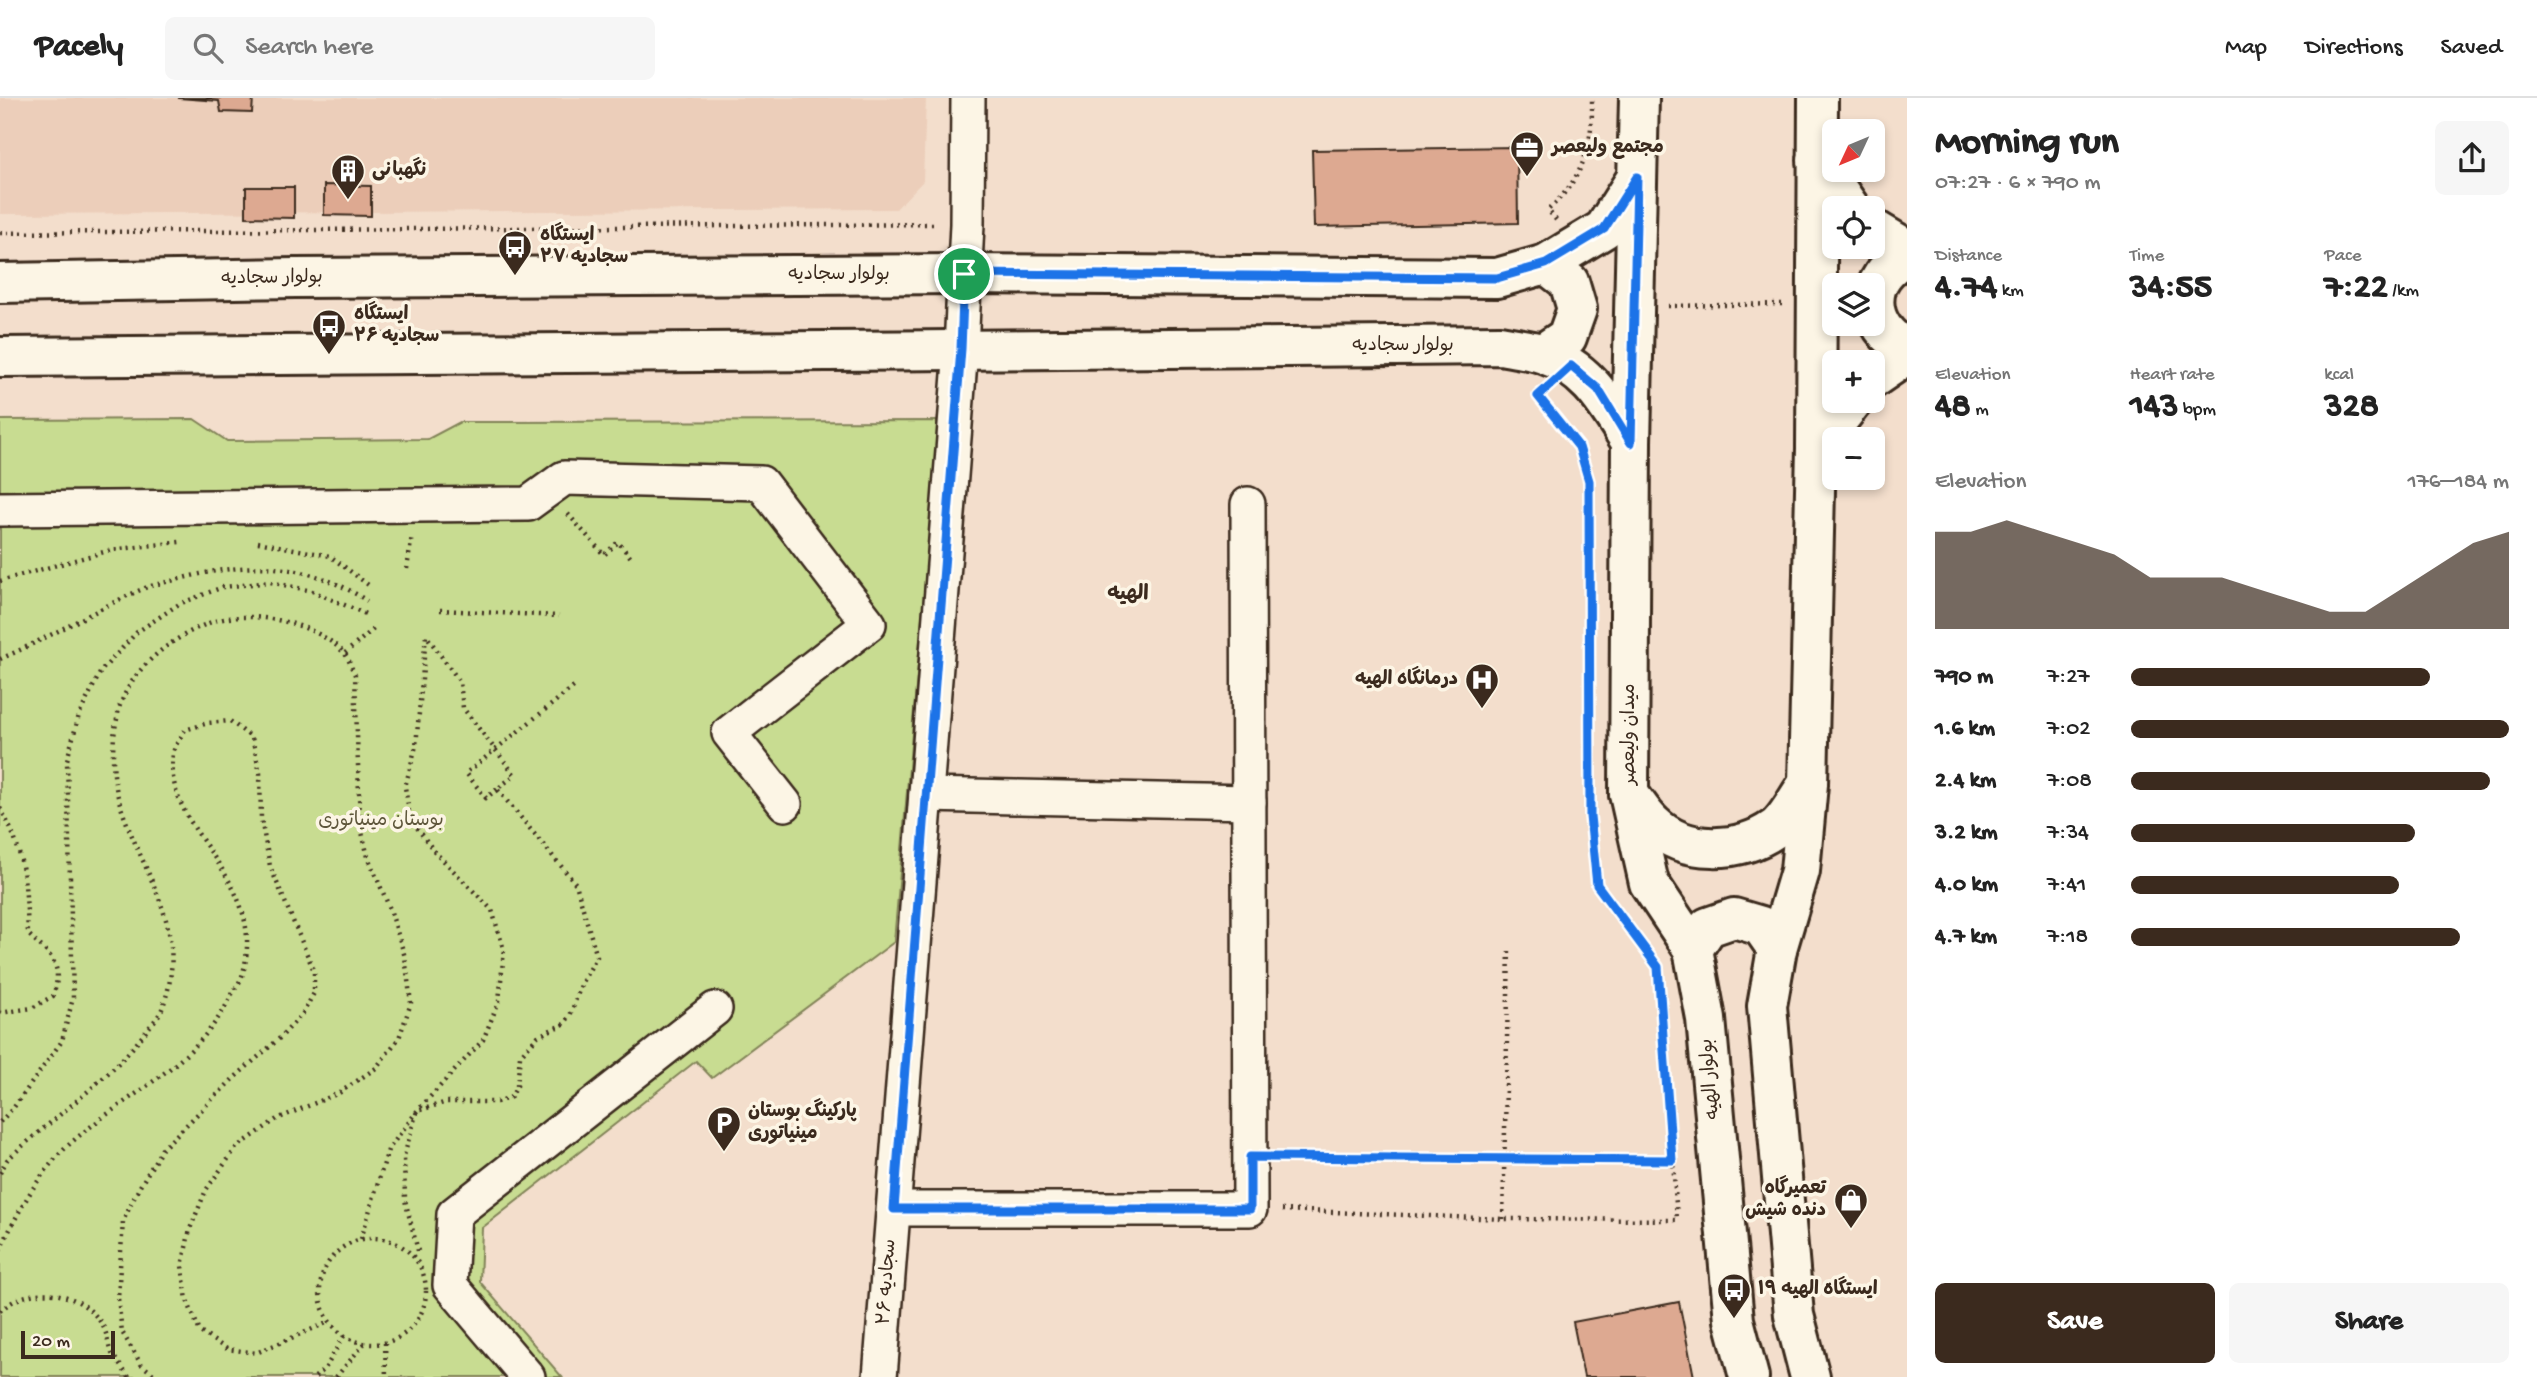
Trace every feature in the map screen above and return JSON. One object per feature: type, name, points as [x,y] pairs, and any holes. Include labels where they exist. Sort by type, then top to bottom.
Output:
[{"type":"main road","name":"میدان ولیعصر","points":[[1639,98],[1631,443],[1629,794],[1654,825],[1681,841],[1712,848],[1746,844],[1776,828],[1808,784]]},
{"type":"main road","points":[[1810,1377],[1794,1315],[1767,1006],[1777,949],[1800,871],[1808,784],[1816,448],[1818,98]]},
{"type":"main road","points":[[1817,160],[1842,196]]},
{"type":"main road","name":"بولوار سجادیه","points":[[0,284],[295,278],[964,274],[1497,278],[1546,264],[1604,229],[1637,177]]},
{"type":"main road","points":[[1885,236],[1907,249]]},
{"type":"main road","points":[[1907,257],[1894,262],[1879,279],[1874,302],[1878,324],[1892,341],[1907,348]]},
{"type":"main road","points":[[1546,264],[1569,282],[1577,309],[1557,360],[1598,389],[1631,443]]},
{"type":"main road","name":"بولوار سجادیه","points":[[0,357],[299,357],[1500,345],[1557,360]]},
{"type":"main road","points":[[1885,370],[1907,355]]},
{"type":"main road","points":[[1816,448],[1844,413]]},
{"type":"main road","name":"بولوار الهیه","points":[[1629,794],[1649,883],[1693,949],[1706,1019],[1734,1320],[1749,1377]]},
{"type":"main road","points":[[1693,949],[1708,927],[1734,918],[1761,926],[1777,949]]},
{"type":"street","name":"سجادیه ۲۶","points":[[880,1377],[961,349],[967,224],[968,98]]},
{"type":"street","points":[[0,509],[528,504],[564,478],[761,483],[869,624],[729,733],[785,804]]},
{"type":"street","points":[[894,1209],[1250,1209],[1248,503]]},
{"type":"street","points":[[926,794],[1249,802]]},
{"type":"street","points":[[528,1377],[450,1285],[454,1214],[715,1009]]},
{"type":"path","points":[[0,233],[967,224]]},
{"type":"path","points":[[1634,307],[1817,303]]},
{"type":"path","points":[[1250,1209],[1503,1219],[1677,1220],[1658,967],[1597,885],[1590,816],[1589,481],[1579,447],[1538,396],[1557,360]]},
{"type":"path","points":[[548,489],[604,555],[618,542],[632,559]]},
{"type":"path","points":[[0,582],[111,550],[184,542]]},
{"type":"path","points":[[256,542],[268,542],[330,556],[371,587]]},
{"type":"path","points":[[0,659],[147,587],[211,571],[253,566],[292,568],[349,589],[367,601]]},
{"type":"path","points":[[0,1122],[62,1041],[73,998],[67,760],[79,715],[101,671],[136,632],[179,604],[223,587],[270,582],[312,591],[368,615]]},
{"type":"path","points":[[440,610],[559,616]]},
{"type":"path","points":[[0,1173],[7,1160],[104,1077],[138,1043],[161,1011],[170,979],[173,947],[165,912],[121,807],[114,775],[112,743],[121,703],[145,663],[178,639],[211,622],[247,617],[283,621],[316,631],[345,653],[355,676],[360,824],[368,857],[390,909],[405,957],[411,1003],[399,1038],[376,1068],[339,1093],[277,1119],[236,1148],[206,1190],[190,1229],[183,1266],[187,1300],[200,1332],[227,1349],[256,1353],[330,1322]]},
{"type":"path","points":[[345,653],[374,628]]},
{"type":"path","points":[[361,1238],[388,1150],[417,1111],[483,1040],[499,1001],[504,950],[492,910],[434,851],[410,818],[405,787],[416,746],[426,635],[460,682],[464,708],[495,749],[515,775],[486,798],[466,773],[495,749],[576,685]]},
{"type":"path","points":[[0,1250],[20,1208],[48,1167],[72,1142],[172,1068],[205,1037],[225,1010],[243,974],[247,941],[244,915],[232,882],[184,810],[173,780],[173,751],[185,730],[208,723],[230,721],[252,738],[260,773],[261,819],[270,866],[314,971],[314,992],[303,1013],[281,1037],[234,1078],[162,1149],[123,1222],[118,1298],[122,1332],[141,1364],[157,1377]]},
{"type":"path","points":[[417,1111],[447,1102],[497,1102],[511,1097],[517,1086],[520,1056],[538,1037],[564,1024],[570,1016],[582,982],[597,957],[576,884],[497,789]]},
{"type":"path","points":[[0,808],[10,825],[26,879],[28,934],[56,965],[59,979],[53,996],[32,1008],[0,1013]]},
{"type":"path","points":[[1503,1219],[1509,949]]},
{"type":"path","points":[[417,1111],[404,1156],[405,1199],[425,1279],[426,1300],[419,1320],[404,1335],[385,1343],[364,1344],[344,1336],[330,1322],[321,1303],[321,1282],[328,1262],[342,1247],[361,1238],[382,1238],[401,1246],[417,1260],[425,1279]]},
{"type":"path","points":[[1250,1157],[1672,1160]]},
{"type":"path","points":[[0,1311],[8,1304],[28,1295],[50,1293],[72,1298],[91,1311],[104,1329],[111,1350],[129,1377]]},
{"type":"path","points":[[315,1377],[325,1369],[344,1336]]},
{"type":"path","points":[[385,1343],[386,1377]]},
{"type":"path","points":[[336,1377],[364,1344]]},
{"type":"shaded area","points":[[0,98],[926,98],[923,181],[896,209],[0,214]]},
{"type":"green space","name":"بوستان مینیاتوری","points":[[194,419],[227,441],[428,439],[460,422],[939,421],[894,942],[712,1078],[696,1061],[482,1228],[480,1282],[562,1377],[0,1377],[0,420]]},
{"type":"building","points":[[178,98],[253,98],[252,113],[221,112],[219,101]]},
{"type":"building","points":[[1517,147],[1518,223],[1314,227],[1312,150]]},
{"type":"building","name":"نگهبانی","points":[[324,185],[371,186],[371,216],[324,215]]},
{"type":"building","points":[[246,187],[294,187],[294,218],[246,217]]},
{"type":"building","points":[[1679,1302],[1694,1377],[1584,1377],[1573,1322]]},
{"type":"place","name":"مجتمع ولیعصر","points":[[1527,178]]},
{"type":"place","name":"نگهبانی","points":[[348,201]]},
{"type":"place","name":"ایستگاه سجادیه ۲۷","points":[[515,277]]},
{"type":"place","name":"ایستگاه سجادیه ۲۶","points":[[329,356]]},
{"type":"place","name":"درمانگاه الهیه","points":[[1482,710]]},
{"type":"place","name":"پارکینگ بوستان مینیاتوری","points":[[724,1153]]},
{"type":"place","name":"تعمیرگاه دنده شیش","points":[[1851,1230]]},
{"type":"place","name":"ایستگاه الهیه ۱۹","points":[[1734,1320]]},
{"type":"district","name":"الهیه","points":[[1128,595]]},
{"type":"route","points":[[1637,177],[1631,443],[1598,389],[1571,366],[1538,396],[1579,447],[1589,481],[1590,816],[1597,885],[1658,967],[1672,1160],[1250,1157],[1250,1209],[894,1209],[961,349],[964,274],[1497,278],[1546,264],[1604,229],[1637,177]]}]
